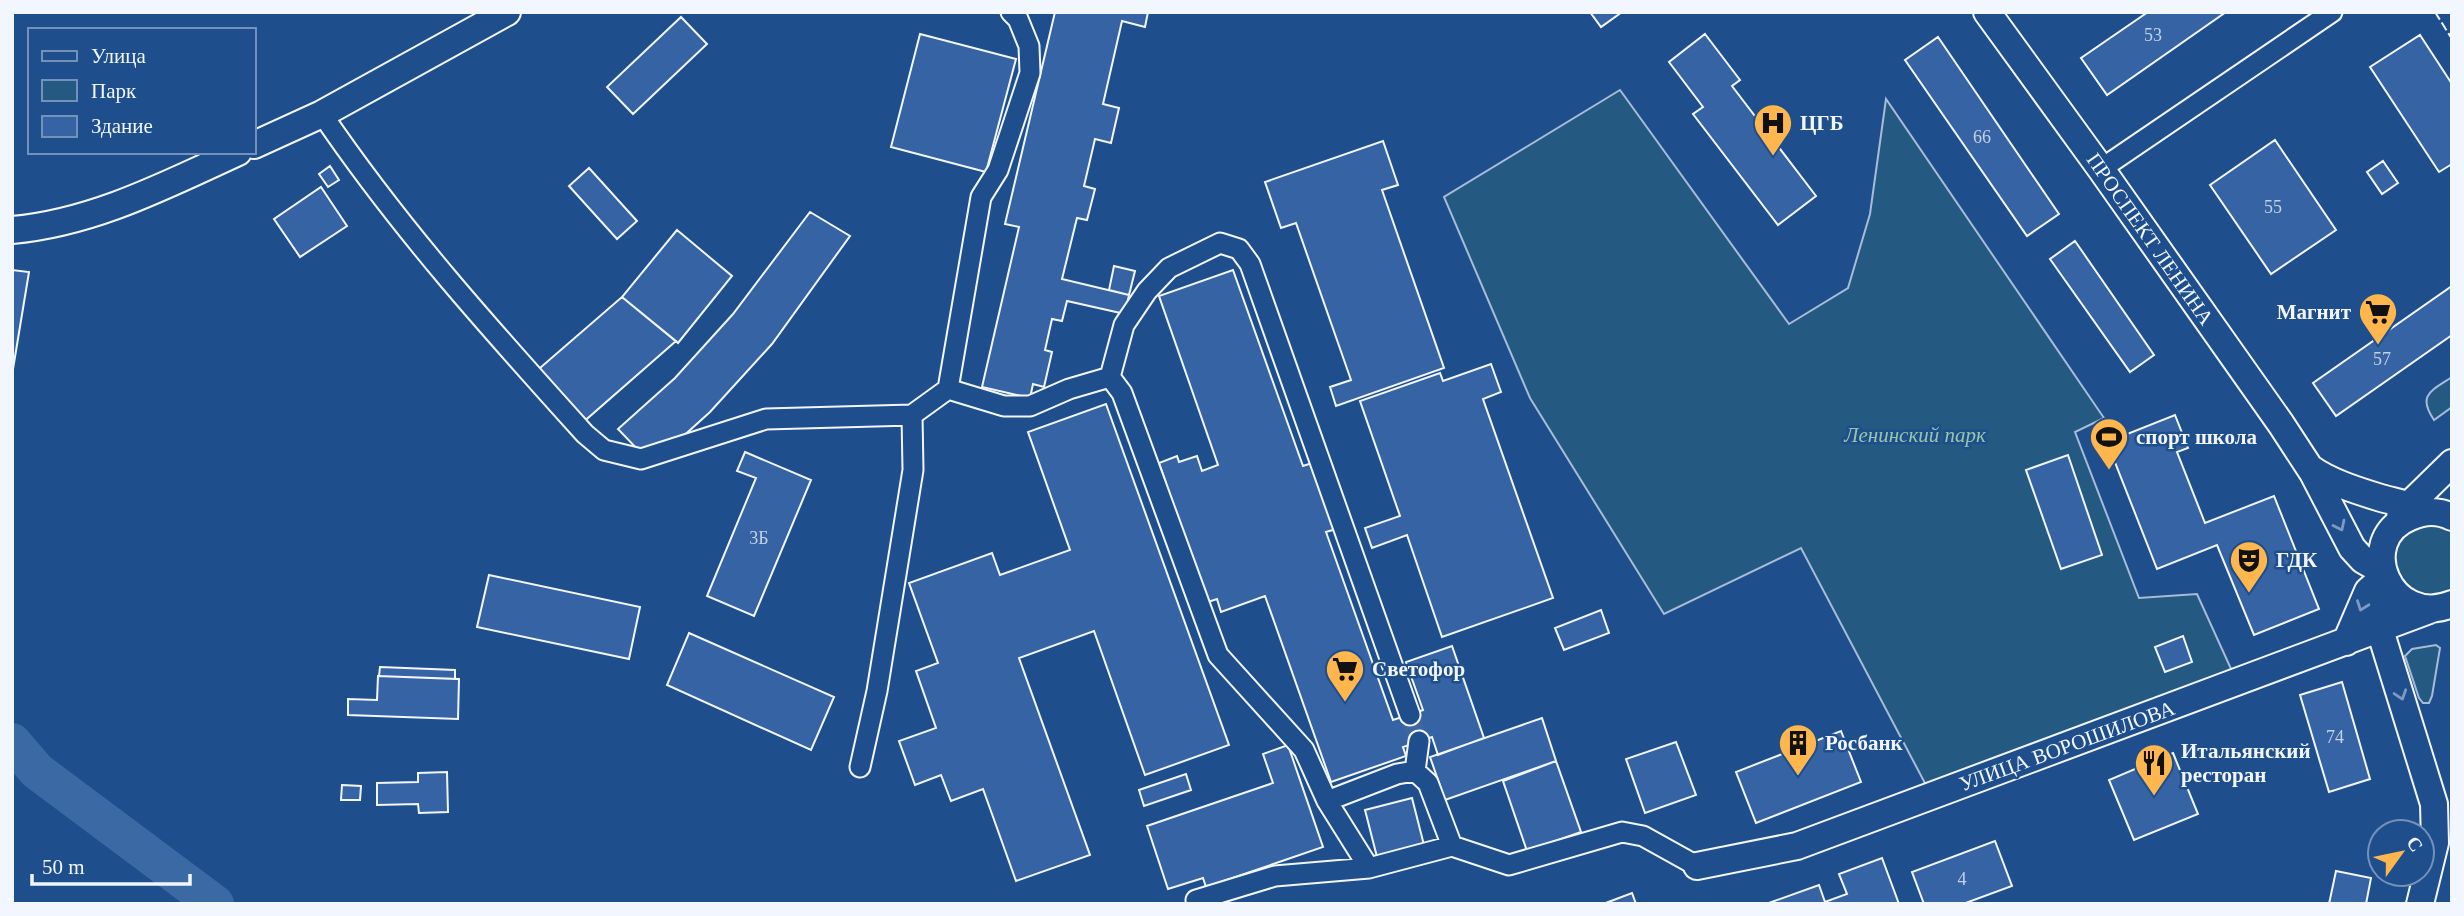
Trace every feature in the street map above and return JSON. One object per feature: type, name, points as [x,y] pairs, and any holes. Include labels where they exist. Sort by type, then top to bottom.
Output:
[{"type":"main road","points":[[256,144],[322,114],[507,12]]},
{"type":"main road","name":"ПРОСПЕКТ ЛЕНИНА","points":[[1987,12],[2101,169],[2310,468],[2347,540],[2363,560],[2412,605],[2442,606]]},
{"type":"main road","points":[[12,230],[43,228],[127,201],[233,154]]},
{"type":"main road","points":[[2437,834],[2431,792],[2379,630],[2387,580],[2382,552],[2390,533],[2452,463]]},
{"type":"main road","points":[[2310,468],[2409,514],[2440,512],[2452,517]]},
{"type":"main road","points":[[2346,642],[2368,591],[2387,580]]},
{"type":"main road","name":"УЛИЦА ВОРОШИЛОВА","points":[[1697,866],[1797,846],[2442,606]]},
{"type":"main road","points":[[2420,904],[2437,834],[2452,793]]},
{"type":"street","points":[[322,114],[393,212],[467,303],[585,434],[604,450],[641,459],[766,419],[912,415],[948,389],[981,197],[998,170],[1030,72],[1029,46],[1018,19],[1011,12]]},
{"type":"street","points":[[2101,169],[2332,12]]},
{"type":"street","points":[[1369,868],[1327,801],[1304,750],[1218,655],[1122,393],[1111,377],[1124,325],[1147,291],[1168,268],[1220,243],[1239,249],[1250,264],[1410,715]]},
{"type":"street","points":[[948,389],[1004,406],[1030,406],[1069,389],[1111,377]]},
{"type":"street","points":[[860,767],[877,691],[913,470],[912,415]]},
{"type":"street","points":[[1415,771],[1419,741]]},
{"type":"street","points":[[1327,801],[1397,774],[1415,771]]},
{"type":"street","points":[[1415,771],[1428,783],[1452,846]]},
{"type":"street","points":[[1196,900],[1275,876],[1369,868],[1452,846],[1509,864],[1622,832],[1643,836],[1697,866]]},
{"type":"green space","name":"Ленинский парк","points":[[1620,90],[1789,324],[1848,288],[1870,214],[1886,99],[2104,418],[2075,432],[2139,598],[2197,594],[2232,671],[1927,787],[1801,548],[1664,614],[1530,398],[1444,197]]},
{"type":"green space","points":[[2452,377],[2452,407],[2434,420],[2427,405],[2429,394]]},
{"type":"green space","points":[[2421,522],[2452,527],[2452,590],[2442,595],[2431,596],[2412,590],[2399,576],[2395,566],[2399,539],[2404,532]]},
{"type":"green space","points":[[2436,645],[2440,648],[2432,696],[2429,703],[2423,703],[2405,656],[2412,649]]},
{"type":"building","points":[[1055,12],[1148,12],[1145,27],[1122,21],[1103,104],[1119,108],[1111,143],[1095,139],[1084,186],[1095,189],[1087,220],[1077,218],[1062,279],[1129,295],[1125,314],[1067,301],[1062,321],[1052,319],[1045,350],[1052,352],[1044,387],[1033,384],[1030,398],[982,387],[1019,227],[1005,224]]},
{"type":"building","points":[[1590,12],[1622,12],[1601,27]]},
{"type":"building","points":[[2148,12],[2226,12],[2107,95],[2081,58]]},
{"type":"building","points":[[681,17],[707,44],[633,114],[607,87]]},
{"type":"building","points":[[920,34],[1016,59],[986,172],[891,147]]},
{"type":"building","points":[[1705,34],[1740,80],[1732,86],[1816,196],[1778,225],[1693,114],[1703,107],[1669,62]]},
{"type":"building","points":[[2420,35],[2452,84],[2452,164],[2439,172],[2370,67]]},
{"type":"building","points":[[1938,37],[2059,214],[2027,236],[1905,60]]},
{"type":"building","points":[[2275,140],[2336,230],[2271,274],[2210,185]]},
{"type":"building","points":[[1383,141],[1398,185],[1382,190],[1444,368],[1336,406],[1330,387],[1351,380],[1296,223],[1281,228],[1265,182]]},
{"type":"building","points":[[2383,161],[2398,183],[2382,194],[2367,172]]},
{"type":"building","points":[[330,166],[339,180],[328,187],[319,174]]},
{"type":"building","points":[[589,168],[637,221],[617,239],[569,186]]},
{"type":"building","points":[[321,187],[347,226],[300,257],[274,219]]},
{"type":"building","points":[[810,212],[850,236],[772,344],[710,412],[679,440],[639,451],[618,429],[675,378],[733,314]]},
{"type":"building","points":[[677,230],[732,276],[678,343],[622,297]]},
{"type":"building","points":[[2075,241],[2154,355],[2130,372],[2050,259]]},
{"type":"building","points":[[1114,266],[1135,271],[1129,295],[1109,290]]},
{"type":"building","points":[[12,270],[29,272],[12,375]]},
{"type":"building","points":[[1233,270],[1303,466],[1312,463],[1336,529],[1326,532],[1393,720],[1423,710],[1406,662],[1452,646],[1484,738],[1438,755],[1432,737],[1403,747],[1406,756],[1331,782],[1265,596],[1221,612],[1217,599],[1205,603],[1163,484],[1166,483],[1159,463],[1177,456],[1179,462],[1197,456],[1202,471],[1218,465],[1159,296]]},
{"type":"building","points":[[2452,286],[2452,335],[2336,416],[2313,383]]},
{"type":"building","points":[[622,297],[676,341],[581,424],[533,374]]},
{"type":"building","points":[[1491,364],[1501,392],[1483,399],[1553,598],[1442,637],[1407,535],[1372,548],[1365,528],[1400,516],[1360,401],[1440,373],[1443,381]]},
{"type":"building","points":[[1106,404],[1229,745],[1145,775],[1094,631],[1019,658],[1090,855],[1016,881],[983,789],[951,801],[941,775],[915,785],[899,741],[936,728],[916,671],[938,663],[909,583],[992,553],[1000,575],[1070,550],[1028,432]]},
{"type":"building","points":[[2175,415],[2188,448],[2177,452],[2205,523],[2274,496],[2319,609],[2254,635],[2217,545],[2157,569],[2107,442]]},
{"type":"building","points":[[745,452],[811,480],[754,616],[707,596],[756,478],[737,471]]},
{"type":"building","points":[[2068,455],[2102,555],[2061,569],[2026,470]]},
{"type":"building","points":[[489,575],[640,607],[629,659],[477,627]]},
{"type":"building","points":[[1601,610],[1609,633],[1564,650],[1555,628]]},
{"type":"building","points":[[689,633],[834,697],[811,750],[667,685]]},
{"type":"building","points":[[2183,636],[2192,662],[2165,672],[2155,647]]},
{"type":"building","points":[[380,667],[455,670],[455,679],[379,676]]},
{"type":"building","points":[[378,676],[459,679],[458,719],[348,715],[348,699],[377,700]]},
{"type":"building","points":[[2342,682],[2370,779],[2329,792],[2300,695]]},
{"type":"building","points":[[1542,718],[1556,761],[1445,800],[1430,757]]},
{"type":"building","name":"Росбанк","points":[[1841,731],[1861,782],[1756,823],[1736,772]]},
{"type":"building","points":[[1676,742],[1696,795],[1645,813],[1626,759]]},
{"type":"building","points":[[1288,745],[1323,847],[1206,887],[1203,878],[1168,889],[1147,826],[1273,783],[1263,754]]},
{"type":"building","name":"Итальянский ресторан","points":[[2173,753],[2198,814],[2134,840],[2109,780]]},
{"type":"building","points":[[1556,761],[1581,832],[1527,851],[1503,781]]},
{"type":"building","points":[[447,772],[448,812],[419,813],[418,804],[377,805],[377,783],[418,782],[418,773]]},
{"type":"building","points":[[1186,774],[1191,790],[1144,806],[1139,790]]},
{"type":"building","points":[[342,785],[361,786],[360,800],[341,800]]},
{"type":"building","points":[[1412,798],[1424,845],[1377,857],[1365,810]]},
{"type":"building","points":[[1995,841],[2012,886],[1963,904],[1924,904],[1912,872]]},
{"type":"building","points":[[1882,858],[1899,904],[1766,904],[1819,885],[1825,902],[1847,894],[1839,874]]},
{"type":"building","points":[[2336,871],[2366,877],[2366,888],[2369,888],[2366,904],[2329,904]]},
{"type":"building","points":[[1632,893],[1636,904],[1603,904]]},
{"type":"waterway","points":[[12,742],[37,771],[215,904]]},
{"type":"tunnel","points":[[1410,715],[1419,741]]},
{"type":"fence","points":[[2435,12],[2452,39]]},
{"type":"place","name":"ЦГБ","points":[[1773,157]]},
{"type":"place","name":"Магнит","points":[[2378,346]]},
{"type":"place","name":"спорт школа","points":[[2109,471]]},
{"type":"place","name":"ГДК","points":[[2249,594]]},
{"type":"place","name":"Светофор","points":[[1345,703]]},
{"type":"place","name":"Росбанк","points":[[1798,777]]},
{"type":"place","name":"Итальянский ресторан","points":[[2154,797]]}]
